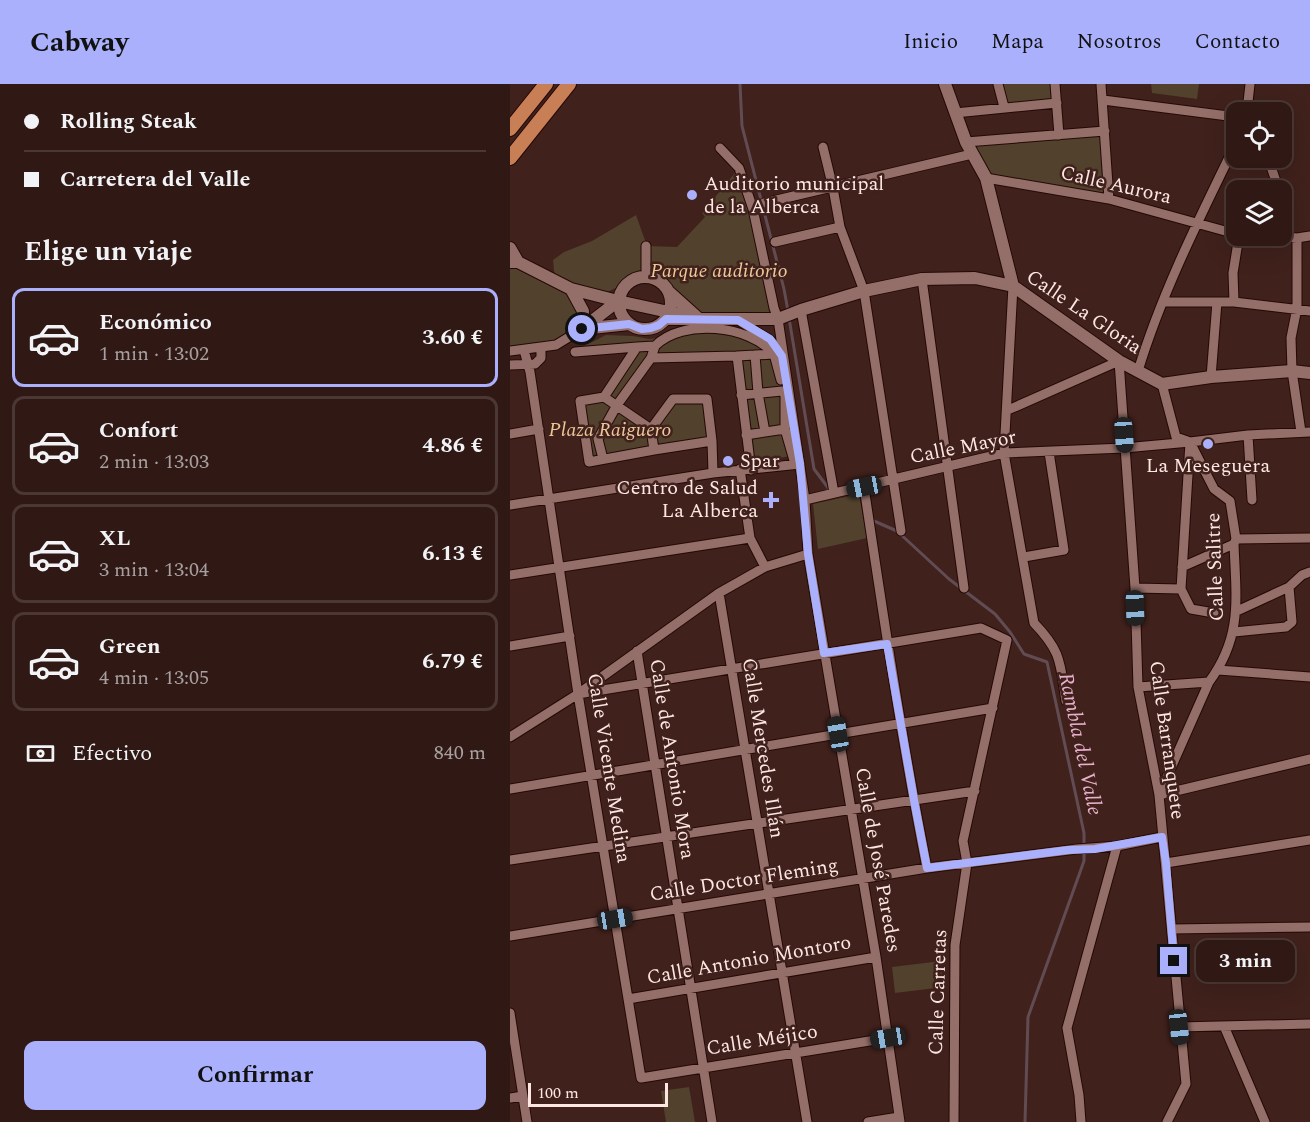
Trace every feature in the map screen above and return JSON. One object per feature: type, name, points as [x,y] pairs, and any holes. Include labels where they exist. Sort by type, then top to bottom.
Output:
[{"type":"main road","points":[[510,129],[546,84]]},
{"type":"main road","points":[[510,158],[569,84]]},
{"type":"main road","points":[[945,84],[966,142],[986,178],[1013,286]]},
{"type":"main road","points":[[510,248],[514,262],[571,288],[668,315]]},
{"type":"main road","points":[[594,295],[641,277],[650,277],[664,284],[669,292],[699,319]]},
{"type":"main road","name":"Calle La Gloria","points":[[668,315],[699,319],[778,319],[864,291],[922,279],[975,278],[1013,286],[1119,361],[1162,384]]},
{"type":"main road","points":[[582,329],[618,302],[625,285]]},
{"type":"main road","points":[[571,288],[583,311],[582,329]]},
{"type":"main road","points":[[618,302],[622,317],[629,324],[642,329],[651,328],[659,325],[668,315],[671,301],[669,292]]},
{"type":"main road","points":[[582,329],[629,324]]},
{"type":"main road","points":[[1162,384],[1211,377],[1292,371],[1310,373]]},
{"type":"street","points":[[998,84],[1004,107]]},
{"type":"street","points":[[1055,84],[1059,135]]},
{"type":"street","points":[[1101,84],[1109,199]]},
{"type":"street","points":[[1249,102],[1250,84]]},
{"type":"street","points":[[1103,100],[1226,116]]},
{"type":"street","points":[[955,113],[1057,103]]},
{"type":"street","points":[[966,142],[1105,131]]},
{"type":"street","points":[[822,147],[840,227],[864,291],[901,531]]},
{"type":"street","name":"Calle de José Paredes","points":[[720,148],[739,168],[753,209],[778,319],[778,355],[804,500],[808,554],[876,957],[900,1119]]},
{"type":"street","points":[[764,203],[972,154]]},
{"type":"street","points":[[1138,371],[1150,331],[1197,223],[1226,164]]},
{"type":"street","name":"Calle Aurora","points":[[986,178],[1109,199],[1226,231]]},
{"type":"street","points":[[775,242],[840,227]]},
{"type":"street","points":[[1292,237],[1310,236]]},
{"type":"street","points":[[1297,238],[1297,308],[1292,338],[1292,371],[1305,432]]},
{"type":"street","points":[[646,246],[646,270]]},
{"type":"street","points":[[1234,302],[1233,273],[1237,246]]},
{"type":"street","points":[[922,279],[964,588]]},
{"type":"street","points":[[1013,286],[1004,453],[1034,623],[1059,655],[1066,701]]},
{"type":"street","points":[[1163,302],[1234,302],[1310,311]]},
{"type":"street","points":[[1211,377],[1217,302]]},
{"type":"street","points":[[801,310],[834,493]]},
{"type":"street","points":[[510,505],[740,469],[751,470],[797,464],[785,429],[785,395],[778,355],[770,339],[738,320]]},
{"type":"street","points":[[575,352],[655,346],[672,334],[686,330],[712,328],[755,338],[778,355]]},
{"type":"street","points":[[510,351],[542,348],[563,342],[582,329]]},
{"type":"street","points":[[603,459],[598,439],[617,405],[651,358],[655,346]]},
{"type":"street","points":[[604,397],[637,347]]},
{"type":"street","points":[[510,365],[539,362],[542,348]]},
{"type":"street","name":"Calle Vicente Medina","points":[[524,350],[539,429],[578,694],[641,1078]]},
{"type":"street","points":[[755,355],[758,393],[765,432]]},
{"type":"street","points":[[651,358],[778,355]]},
{"type":"street","points":[[737,356],[751,470]]},
{"type":"street","points":[[1008,410],[1119,361]]},
{"type":"street","name":"Calle Barranquete","points":[[1119,361],[1135,588],[1138,687],[1159,795],[1186,1084],[1167,1122]]},
{"type":"street","name":"Calle Salitre","points":[[1159,795],[1209,682],[1218,670],[1234,632],[1237,611],[1235,541],[1230,501],[1215,489],[1190,442],[1176,437],[1162,384]]},
{"type":"street","points":[[741,395],[782,391],[785,395]]},
{"type":"street","points":[[651,429],[604,397],[580,401],[589,462],[712,441]]},
{"type":"street","points":[[654,450],[651,429],[673,399],[707,399],[713,473]]},
{"type":"street","points":[[510,434],[539,429]]},
{"type":"street","points":[[746,435],[785,429]]},
{"type":"street","name":"Calle Mayor","points":[[804,500],[1004,453],[1124,448],[1248,435],[1305,432]]},
{"type":"street","points":[[1248,435],[1252,500]]},
{"type":"street","points":[[1190,442],[1181,589],[1191,609],[1215,613]]},
{"type":"street","points":[[1024,557],[1064,550],[1049,452]]},
{"type":"street","points":[[740,469],[750,538],[765,567]]},
{"type":"street","points":[[864,487],[887,644],[927,868]]},
{"type":"street","points":[[510,575],[750,538]]},
{"type":"street","points":[[1182,567],[1235,541],[1310,538]]},
{"type":"street","points":[[510,737],[578,694],[719,593],[765,567],[808,554]]},
{"type":"street","points":[[1237,611],[1288,587],[1302,575],[1310,572]]},
{"type":"street","points":[[1234,632],[1286,627],[1290,624],[1292,622],[1288,587]]},
{"type":"street","points":[[1135,588],[1181,589]]},
{"type":"street","name":"Calle Mercedes Illán","points":[[719,593],[807,1122]]},
{"type":"street","name":"Calle Carretas","points":[[887,644],[981,628],[1007,640],[963,841],[967,863],[955,945],[954,1122]]},
{"type":"street","points":[[510,646],[570,636]]},
{"type":"street","points":[[578,694],[887,644]]},
{"type":"street","name":"Calle de Antonio Mora","points":[[637,651],[712,1122]]},
{"type":"street","points":[[1218,670],[1310,677]]},
{"type":"street","points":[[1138,687],[1209,682]]},
{"type":"street","points":[[510,789],[993,708]]},
{"type":"street","points":[[1159,795],[1310,759]]},
{"type":"street","points":[[510,860],[975,791]]},
{"type":"street","name":"Calle Doctor Fleming","points":[[510,936],[927,868],[1077,849],[1095,849],[1162,837]]},
{"type":"street","points":[[1166,863],[1310,840]]},
{"type":"street","points":[[1081,1122],[1079,1095],[1067,1028],[1117,846]]},
{"type":"street","points":[[1172,929],[1310,927]]},
{"type":"street","name":"Calle Antonio Montoro","points":[[628,999],[876,957]]},
{"type":"street","points":[[510,1015],[527,1122]]},
{"type":"street","points":[[1179,1027],[1310,1024]]},
{"type":"street","points":[[1224,1026],[1265,1122]]},
{"type":"street","name":"Calle Méjico","points":[[641,1078],[888,1038]]},
{"type":"street","points":[[510,1098],[523,1096]]},
{"type":"street","points":[[868,1122],[900,1119]]},
{"type":"green space","points":[[998,84],[1055,84],[1057,103],[1004,107]]},
{"type":"green space","points":[[1151,84],[1199,84],[1197,99],[1152,93]]},
{"type":"green space","points":[[1105,131],[1109,199],[986,178],[966,142]]},
{"type":"green space","name":"Parque auditorio","points":[[739,168],[778,319],[699,319],[659,281],[642,277],[603,294],[586,294],[572,289],[582,329],[563,342],[510,351],[510,262],[559,282],[554,271],[553,260],[564,252],[592,241],[636,215],[647,246],[677,247],[705,217],[702,213]]},
{"type":"green space","name":"Plaza Raiguero","points":[[686,327],[756,335],[782,361],[790,456],[752,463],[736,359],[652,362],[622,405],[653,426],[673,398],[708,397],[714,441],[588,462],[577,398],[605,395],[634,349],[568,354],[606,335],[659,338]]},
{"type":"green space","points":[[859,494],[867,538],[818,549],[813,504]]},
{"type":"green space","points":[[941,961],[944,987],[895,993],[892,967]]},
{"type":"green space","points":[[689,1087],[695,1122],[666,1122],[661,1091]]},
{"type":"waterway","name":"Rambla del Valle","points":[[740,84],[742,126],[788,311]]},
{"type":"waterway","name":"Rambla del Valle","points":[[789,318],[814,469],[829,489]]},
{"type":"waterway","name":"Rambla del Valle","points":[[874,521],[897,531],[949,579],[995,614],[1024,654],[1047,662],[1084,833],[1084,861],[1028,1017],[1025,1122]]},
{"type":"place","name":"Auditorio municipal de la Alberca","points":[[692,195]]},
{"type":"place","name":"La Meseguera","points":[[1208,444]]},
{"type":"place","name":"Spar","points":[[728,461]]},
{"type":"place","name":"Centro de Salud La Alberca","points":[[771,500]]},
{"type":"route","points":[[582,329],[629,324],[642,329],[651,328],[666,319],[738,320],[776,345],[782,356],[792,411],[804,500],[808,554],[824,653],[887,644],[927,868],[1068,850],[1095,849],[1162,837],[1174,961]]}]
